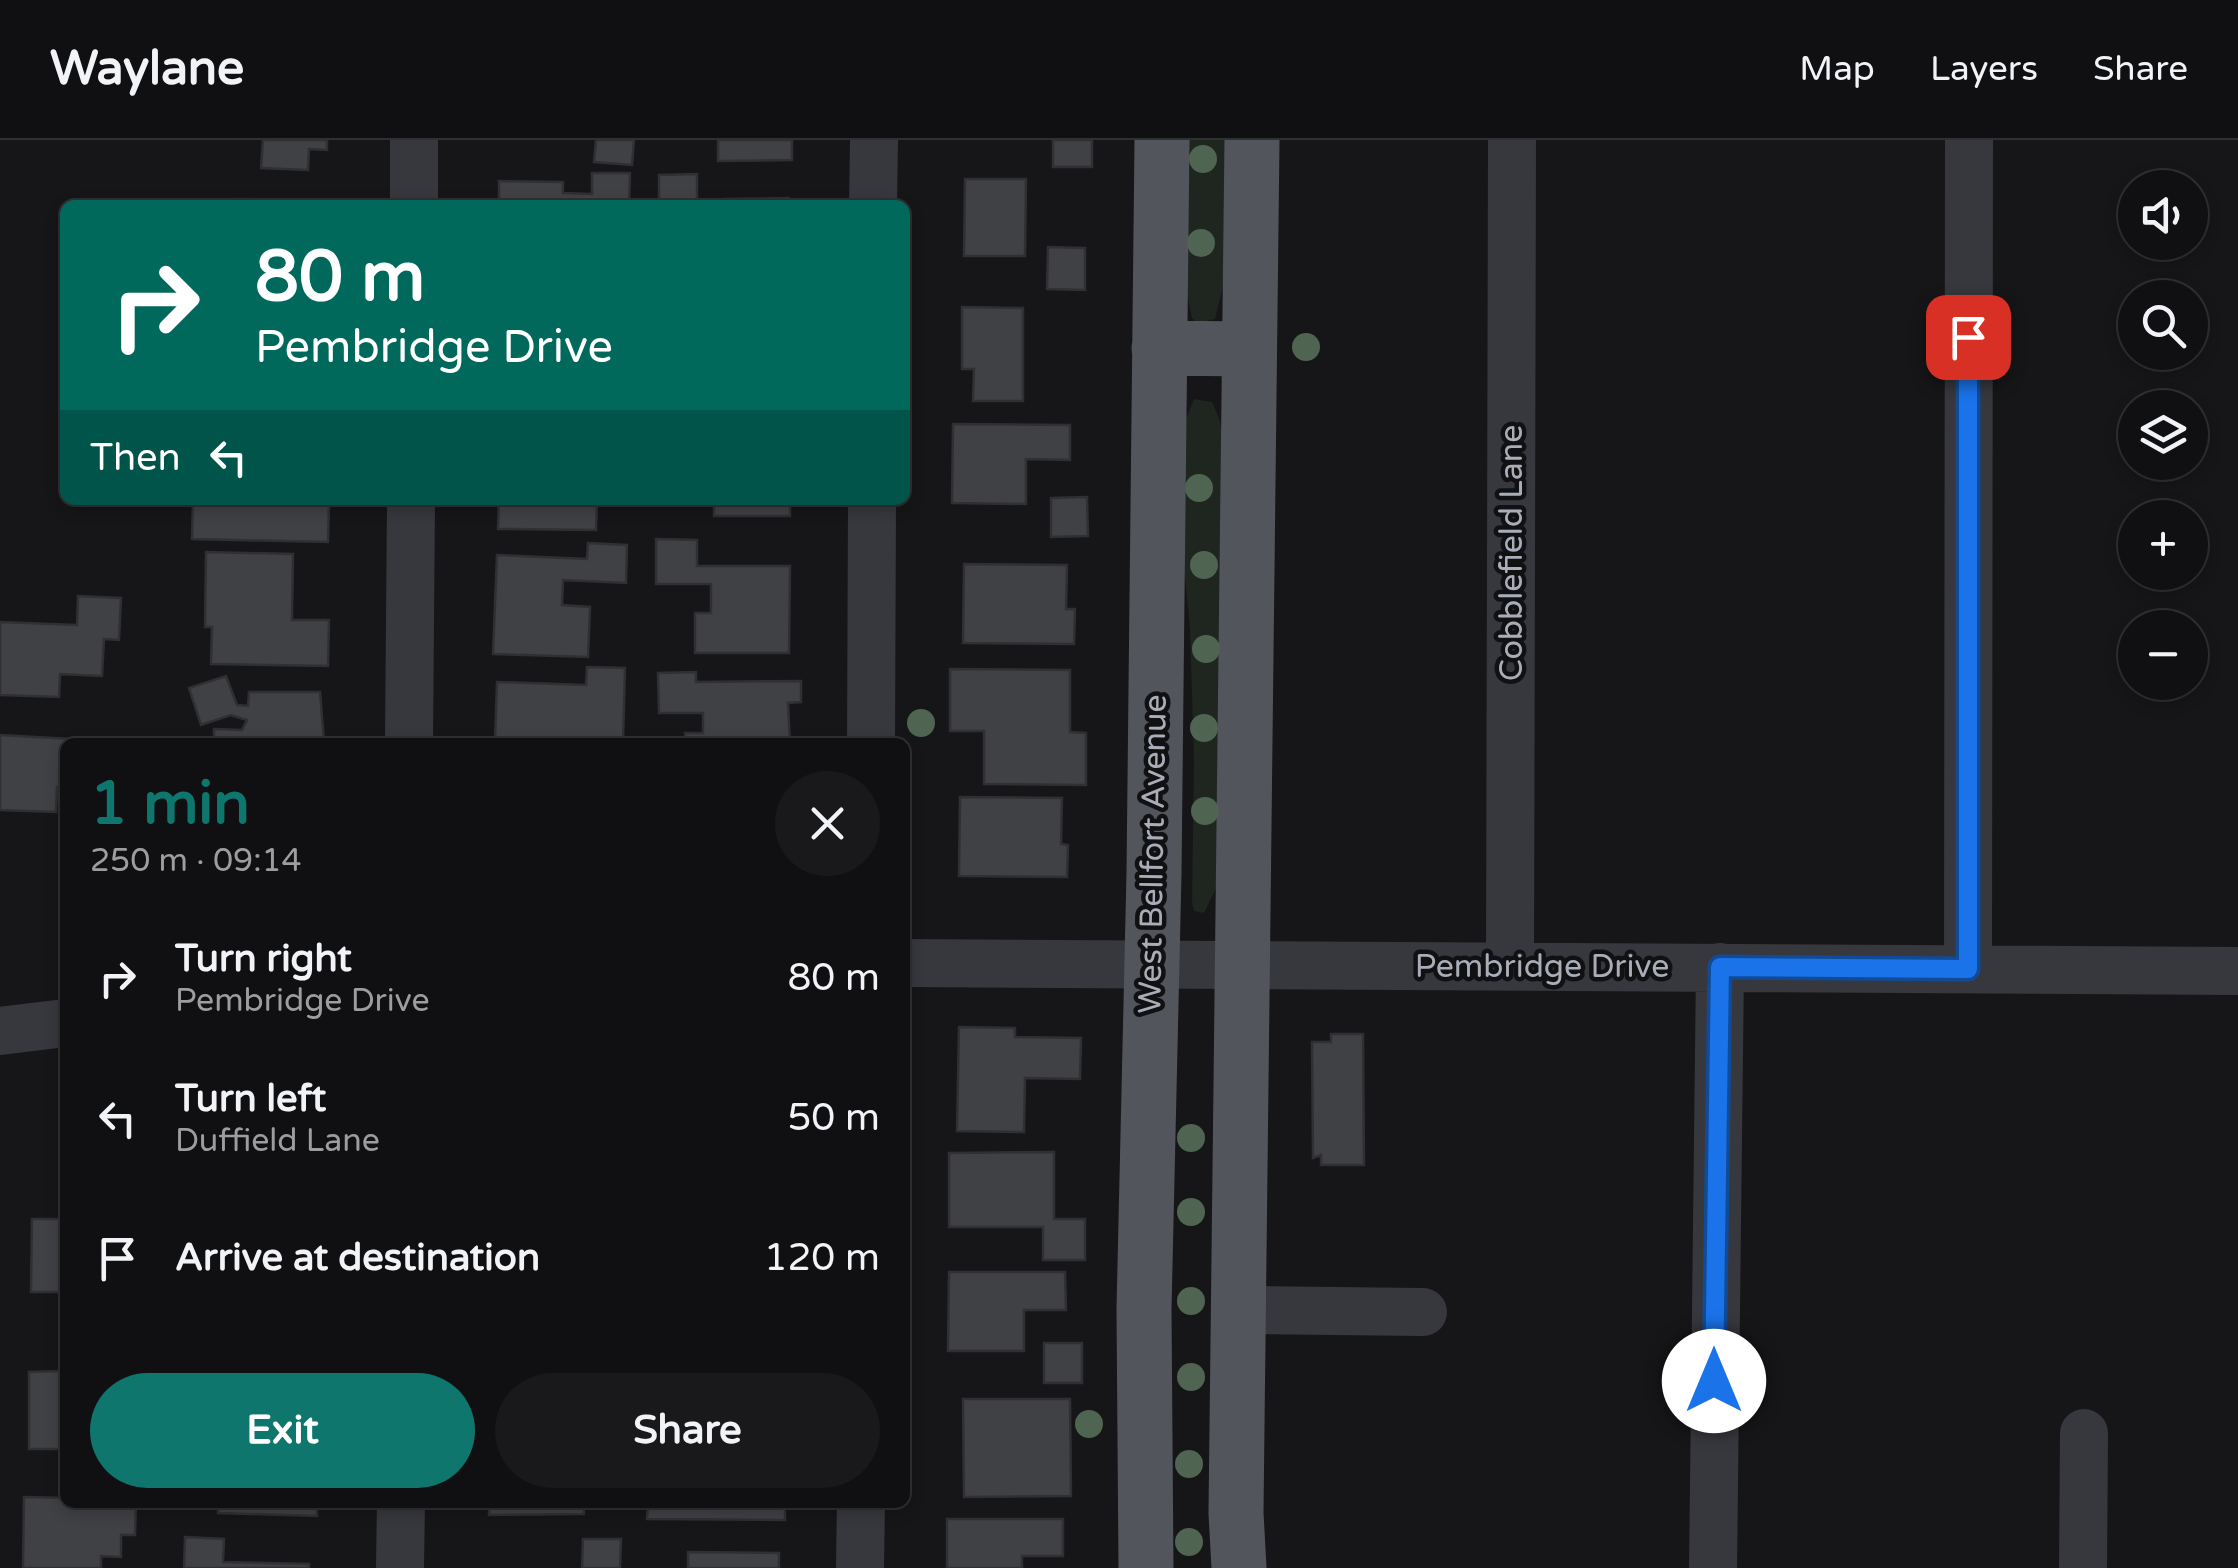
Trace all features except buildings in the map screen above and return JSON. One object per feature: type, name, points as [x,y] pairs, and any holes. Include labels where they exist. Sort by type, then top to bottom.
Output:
[{"type":"main road","name":"West Bellfort Avenue","points":[[1146,1568],[1144,1309],[1162,140]]},
{"type":"main road","points":[[1238,1568],[1252,140]]},
{"type":"main road","points":[[1159,348],[1249,349]]},
{"type":"street","points":[[414,140],[414,200]]},
{"type":"street","points":[[874,140],[874,200]]},
{"type":"street","name":"Cobblefield Lane","points":[[1510,966],[1512,140]]},
{"type":"street","points":[[1968,969],[1969,140]]},
{"type":"street","points":[[409,738],[411,505]]},
{"type":"street","points":[[871,738],[872,505]]},
{"type":"street","name":"Pembridge Drive","points":[[910,962],[2238,971]]},
{"type":"street","points":[[1713,1568],[1720,967]]},
{"type":"street","points":[[0,1031],[60,1024]]},
{"type":"street","points":[[1240,1310],[1423,1312]]},
{"type":"street","points":[[2083,1568],[2084,1432]]},
{"type":"street","points":[[400,1508],[400,1568]]},
{"type":"street","points":[[860,1568],[861,1508]]},
{"type":"shaded area","points":[[1182,140],[1231,140],[1223,287],[1215,319],[1197,323],[1192,318],[1181,265]]},
{"type":"shaded area","points":[[1194,399],[1212,402],[1227,460],[1221,878],[1204,913],[1194,911],[1192,903],[1194,760],[1190,629],[1176,481],[1177,442]]},
{"type":"route","points":[[1714,1381],[1720,967],[1968,969],[1968,337]]}]
